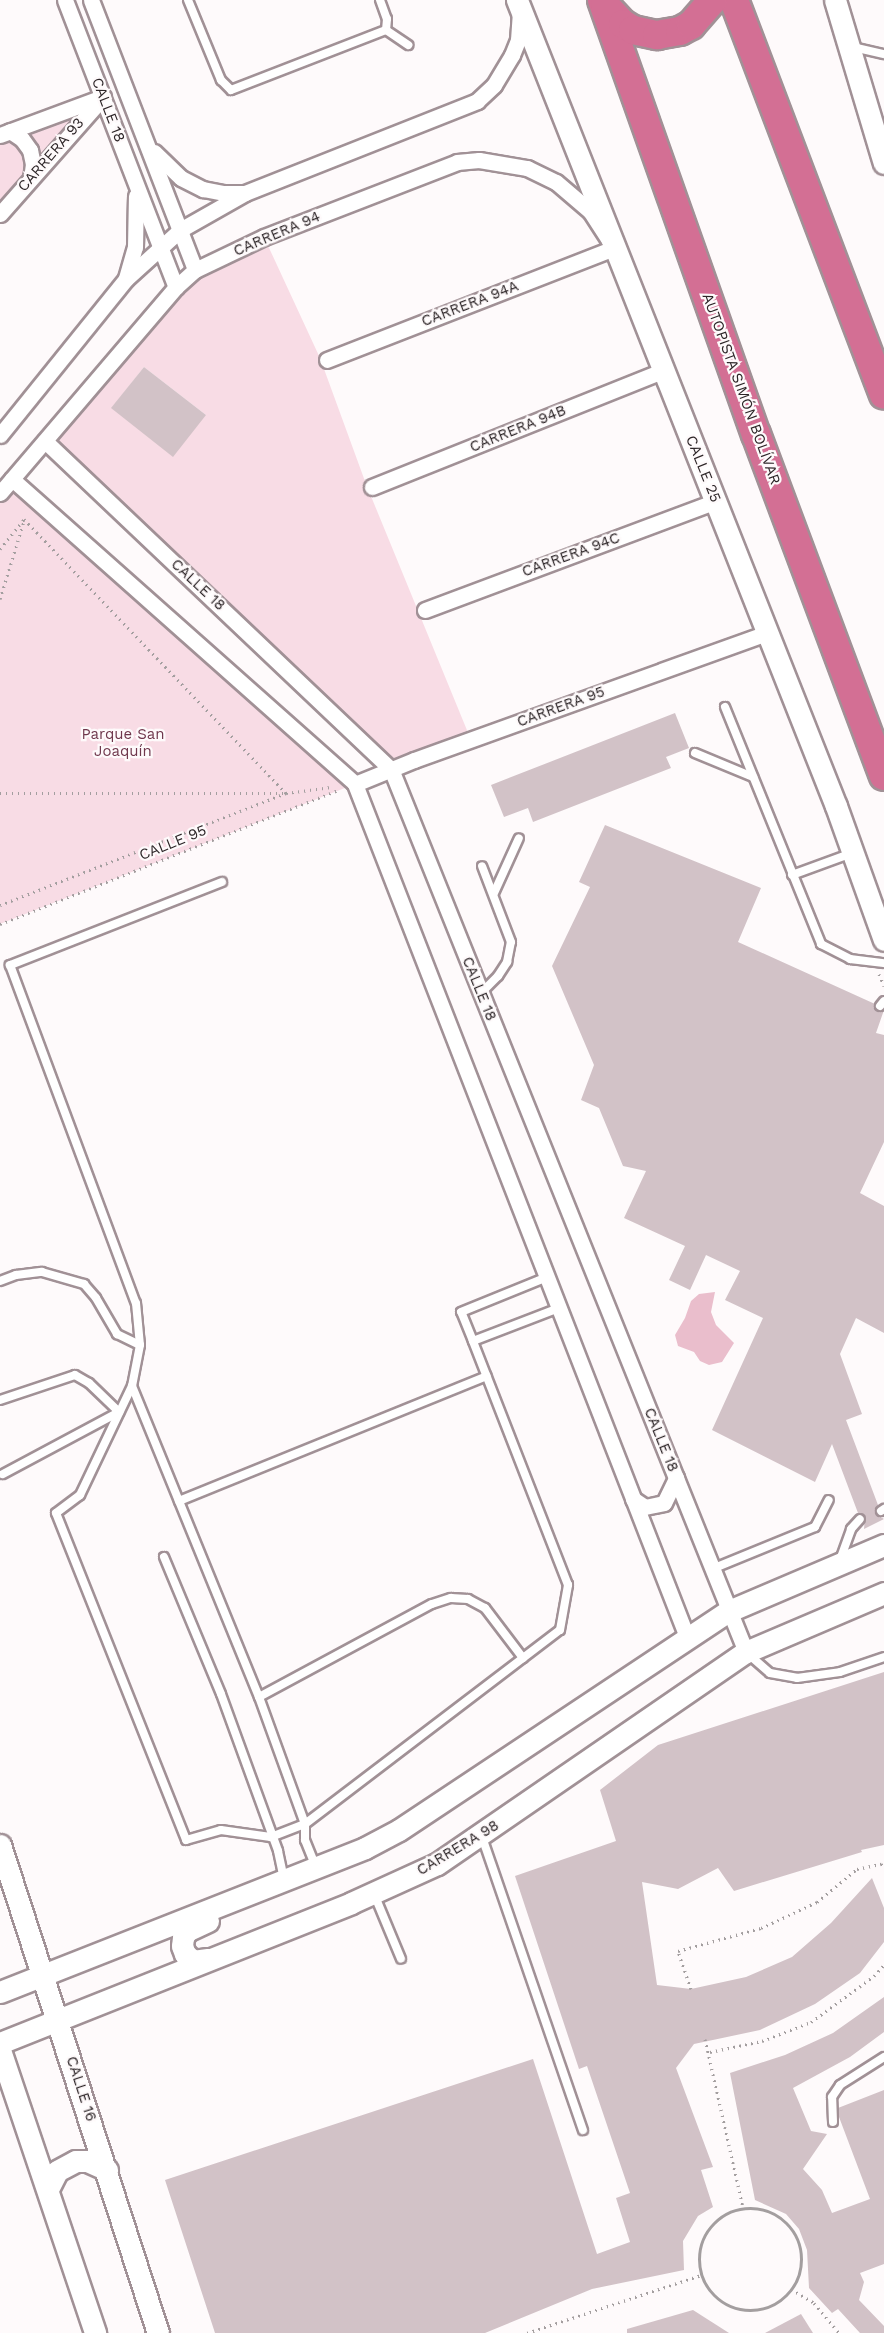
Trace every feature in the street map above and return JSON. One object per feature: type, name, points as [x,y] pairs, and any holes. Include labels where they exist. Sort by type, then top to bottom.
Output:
[{"type":"highway","points":[[602,0],[614,17],[623,24],[633,30],[657,35],[680,31],[691,25],[704,13],[713,0]]},
{"type":"highway","name":"AUTOPISTA SIMÓN BOLÍVAR","points":[[602,0],[760,445],[884,776]]},
{"type":"highway","points":[[734,0],[884,394]]},
{"type":"street","name":"CALLE 18","points":[[65,0],[176,287]]},
{"type":"street","name":"CALLE 18","points":[[91,0],[195,270]]},
{"type":"street","points":[[835,0],[883,155]]},
{"type":"street","points":[[0,435],[126,279],[180,230],[245,192],[477,101],[494,85],[512,55],[518,40],[519,5]]},
{"type":"street","name":"CALLE 25","points":[[519,5],[854,852],[884,940]]},
{"type":"street","points":[[5,133],[103,97]]},
{"type":"street","name":"CARRERA 93","points":[[0,214],[103,97]]},
{"type":"street","points":[[5,133],[22,139],[30,150],[33,164],[31,178]]},
{"type":"street","points":[[146,141],[161,162],[181,178],[203,189],[224,193],[245,192]]},
{"type":"street","name":"CARRERA 94","points":[[0,493],[176,287],[195,270],[264,237],[457,162],[479,160],[527,168],[561,185],[590,211],[614,248]]},
{"type":"street","points":[[126,279],[135,247],[137,214],[135,181]]},
{"type":"street","name":"CARRERA 94A","points":[[327,360],[614,248]]},
{"type":"street","name":"CARRERA 94B","points":[[372,487],[664,370]]},
{"type":"street","name":"CALLE 18","points":[[45,441],[391,769],[746,1652]]},
{"type":"street","points":[[12,479],[355,784],[687,1637]]},
{"type":"street","name":"CARRERA 94C","points":[[425,609],[716,501]]},
{"type":"street","name":"CARRERA 95","points":[[355,784],[767,633]]},
{"type":"street","points":[[633,1499],[645,1507],[664,1503],[676,1478]]},
{"type":"street","points":[[0,1992],[364,1848],[399,1830],[729,1611],[884,1545]]},
{"type":"street","name":"CARRERA 98","points":[[0,2043],[374,1892],[437,1864],[482,1836],[612,1742],[746,1652],[884,1593]]},
{"type":"street","name":"CALLE 16","points":[[0,1845],[44,1975],[158,2333]]},
{"type":"street","points":[[208,1959],[193,1961],[188,1958],[182,1946],[183,1937],[194,1927],[230,1911],[235,1899]]},
{"type":"street","points":[[0,2050],[96,2333]]},
{"type":"street","points":[[48,2189],[57,2171],[76,2161],[87,2161],[107,2170]]},
{"type":"lane","points":[[188,0],[221,80],[231,90],[386,30]]},
{"type":"lane","points":[[380,0],[387,19],[386,30]]},
{"type":"lane","points":[[386,30],[408,45]]},
{"type":"lane","points":[[850,46],[884,54]]},
{"type":"lane","points":[[725,707],[820,944],[850,960],[884,963]]},
{"type":"lane","points":[[694,753],[753,777]]},
{"type":"lane","points":[[494,894],[519,838]]},
{"type":"lane","points":[[792,875],[854,852]]},
{"type":"lane","points":[[481,993],[498,976],[510,951],[508,930],[482,866]]},
{"type":"lane","points":[[222,882],[10,965],[136,1303],[140,1346],[132,1386],[80,1495],[56,1513],[186,1840],[221,1830],[271,1837],[305,1824],[560,1630],[567,1585],[461,1312],[547,1277]]},
{"type":"lane","points":[[0,1281],[16,1275],[42,1272],[84,1284],[96,1298],[117,1334],[140,1346]]},
{"type":"lane","points":[[473,1341],[559,1308]]},
{"type":"lane","points":[[0,1400],[75,1375],[89,1383],[119,1412]]},
{"type":"lane","points":[[179,1501],[487,1376]]},
{"type":"lane","points":[[132,1386],[259,1697],[305,1824],[305,1840],[316,1867]]},
{"type":"lane","points":[[3,1474],[119,1412]]},
{"type":"lane","points":[[712,1569],[815,1527],[829,1500]]},
{"type":"lane","points":[[839,1563],[850,1529],[860,1519]]},
{"type":"lane","points":[[165,1557],[221,1694],[271,1837],[278,1851],[284,1880]]},
{"type":"lane","points":[[259,1697],[432,1604],[451,1598],[468,1599],[485,1608],[523,1658]]},
{"type":"lane","points":[[746,1652],[770,1673],[797,1678],[840,1672],[884,1657]]},
{"type":"lane","points":[[482,1836],[583,2130]]},
{"type":"lane","points":[[374,1892],[401,1959]]},
{"type":"lane","points":[[833,2122],[832,2097],[840,2085],[884,2056]]},
{"type":"path","points":[[24,519],[286,793]]},
{"type":"path","points":[[0,549],[24,519]]},
{"type":"path","points":[[0,599],[24,519]]},
{"type":"path","points":[[0,793],[286,793],[355,784]]},
{"type":"path","name":"CALLE 95","points":[[0,924],[355,784]]},
{"type":"path","points":[[0,905],[286,793]]},
{"type":"path","points":[[691,1989],[678,1951],[761,1928],[817,1902],[857,1869],[881,1864],[884,1866]]},
{"type":"path","points":[[710,2052],[762,2041],[811,2022],[874,1976],[884,1965]]},
{"type":"path","points":[[705,2039],[710,2052],[743,2208]]},
{"type":"path","points":[[743,2208],[763,2209],[781,2217],[795,2232],[801,2251],[800,2271],[791,2289],[777,2302],[760,2309],[741,2309],[724,2303],[710,2291],[701,2275],[700,2248],[712,2224],[726,2213],[743,2208]]},
{"type":"path","points":[[527,2333],[701,2275]]},
{"type":"path","points":[[791,2289],[814,2302],[839,2333]]},
{"type":"green space","points":[[103,97],[0,214],[0,135]]},
{"type":"green space","points":[[264,237],[320,358],[366,484],[471,740],[391,769],[45,441],[176,287]],"holes":[[[144,367],[206,415],[112,408]]]},
{"type":"green space","name":"Parque San Joaquín","points":[[12,479],[355,784],[0,924],[0,493]]},
{"type":"shaded area","points":[[715,1292],[711,1312],[716,1325],[734,1343],[722,1362],[709,1365],[700,1361],[694,1352],[678,1346],[675,1335],[685,1318],[691,1301],[699,1294]]},
{"type":"building","points":[[144,367],[206,415],[173,457],[111,408]]},
{"type":"building","points":[[675,713],[689,748],[666,757],[671,768],[533,822],[528,808],[504,817],[491,785]]},
{"type":"building","points":[[605,825],[761,888],[738,942],[875,1004],[877,1011],[884,1010],[876,1033],[884,1035],[884,1142],[860,1193],[884,1206],[884,1333],[856,1318],[840,1354],[862,1414],[846,1420],[878,1505],[876,1514],[884,1519],[864,1529],[865,1517],[858,1513],[832,1444],[815,1482],[712,1430],[763,1318],[725,1300],[740,1271],[706,1255],[690,1290],[669,1280],[685,1246],[624,1218],[646,1171],[623,1166],[599,1108],[581,1100],[594,1065],[552,966],[590,887],[579,882]]},
{"type":"building","points":[[884,1672],[884,1845],[861,1850],[862,1852],[734,1891],[718,1868],[678,1889],[642,1882],[657,1985],[691,1989],[746,1977],[792,1957],[831,1923],[872,1878],[884,1908],[884,1942],[860,1973],[815,2004],[760,2030],[694,2044],[676,2068],[713,2167],[701,2170],[713,2207],[698,2216],[683,2241],[684,2270],[592,2289],[485,2333],[215,2333],[165,2180],[533,2059],[597,2254],[630,2242],[616,2198],[630,2193],[587,2066],[579,2069],[515,1876],[616,1841],[600,1790],[658,1745]]},
{"type":"building","points":[[884,1997],[884,2032],[850,2057],[793,2088],[811,2131],[827,2134],[803,2169],[822,2190],[832,2213],[870,2199],[839,2117],[838,2108],[884,2090],[884,2264],[860,2273],[864,2282],[859,2300],[884,2326],[884,2333],[860,2333],[838,2309],[832,2313],[809,2288],[807,2250],[799,2229],[786,2214],[755,2200],[730,2073],[785,2055],[833,2033]]},
{"type":"building","points":[[693,2310],[729,2333],[627,2333],[627,2329]]},
{"type":"building","points":[[801,2314],[813,2333],[765,2333]]}]
